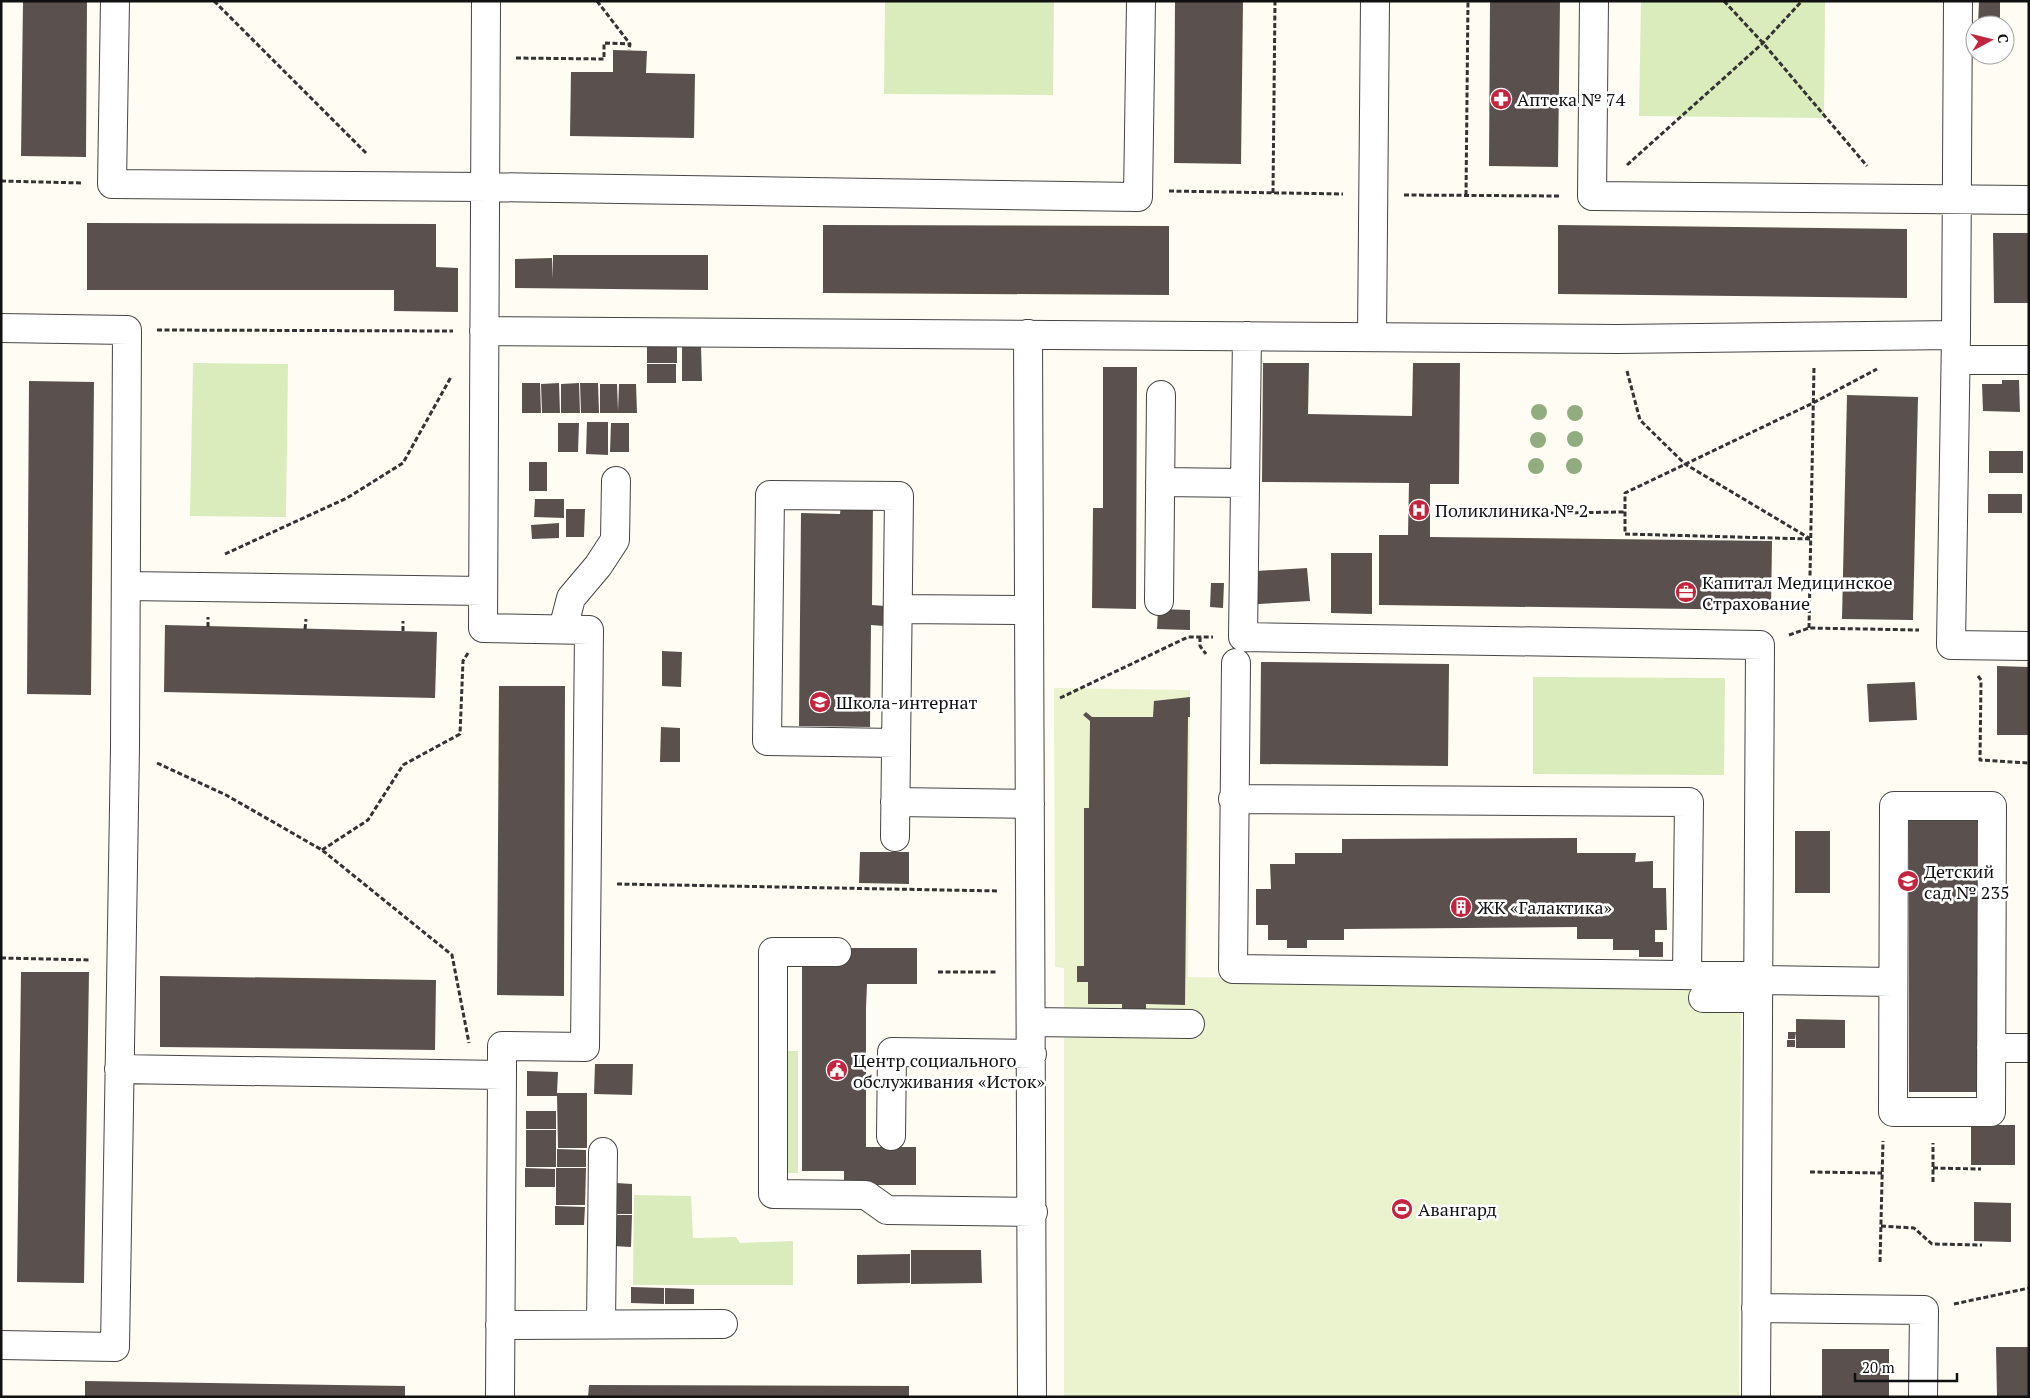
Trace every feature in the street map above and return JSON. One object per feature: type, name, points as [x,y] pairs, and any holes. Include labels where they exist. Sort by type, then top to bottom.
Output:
[{"type":"lane","points":[[115,1],[112,184],[1138,196],[1141,1]]},
{"type":"lane","points":[[486,1],[482,628],[588,630],[585,1047],[502,1046],[500,1397]]},
{"type":"lane","points":[[1372,337],[1375,1]]},
{"type":"lane","points":[[1594,1],[1592,196],[2029,200]]},
{"type":"lane","points":[[1958,1],[1956,638],[2029,646]]},
{"type":"lane","points":[[1,328],[127,330],[125,747],[115,1347],[1,1345]]},
{"type":"lane","points":[[484,331],[1618,339],[1814,336],[1956,348],[2029,360]]},
{"type":"lane","points":[[1028,334],[1033,1212],[1032,1397]]},
{"type":"lane","points":[[1247,336],[1243,637],[1760,645],[1756,1397]]},
{"type":"lane","points":[[1159,601],[1161,395]]},
{"type":"lane","points":[[562,629],[571,598],[598,566],[615,540],[616,481]]},
{"type":"lane","points":[[1160,482],[1244,483]]},
{"type":"lane","points":[[895,837],[899,496],[770,495],[767,740],[896,743]]},
{"type":"lane","points":[[126,586],[483,591]]},
{"type":"lane","points":[[898,609],[1030,610]]},
{"type":"lane","points":[[1236,663],[1233,799],[1233,969],[1687,975],[1757,985],[1893,982]]},
{"type":"lane","points":[[1233,799],[1689,802],[1687,975]]},
{"type":"lane","points":[[895,802],[1030,804]]},
{"type":"lane","points":[[1894,806],[1992,806],[1991,1112],[1893,1112],[1893,982],[1894,806]]},
{"type":"lane","points":[[837,952],[773,952],[773,1194],[866,1195],[887,1210],[1033,1212]]},
{"type":"lane","points":[[1703,998],[1757,985]]},
{"type":"lane","points":[[1032,1022],[1190,1024]]},
{"type":"lane","points":[[1991,1048],[2029,1048]]},
{"type":"lane","points":[[891,1136],[892,1052],[1032,1054]]},
{"type":"lane","points":[[119,1069],[502,1076]]},
{"type":"lane","points":[[601,1324],[603,1152]]},
{"type":"lane","points":[[1756,1308],[1924,1310],[1923,1397]]},
{"type":"lane","points":[[500,1325],[723,1324]]},
{"type":"path","points":[[214,1],[399,186]]},
{"type":"path","points":[[597,1],[630,44],[630,50]]},
{"type":"path","points":[[1273,194],[1275,1]]},
{"type":"path","points":[[1466,195],[1468,1]]},
{"type":"path","points":[[1724,1],[1763,43],[1895,199]]},
{"type":"path","points":[[1138,191],[1273,194],[1592,196],[1763,43],[1802,1]]},
{"type":"path","points":[[486,58],[604,59],[604,44],[630,44]]},
{"type":"path","points":[[1,181],[112,184]]},
{"type":"path","points":[[127,330],[484,331]]},
{"type":"path","points":[[1809,628],[1814,336]]},
{"type":"path","points":[[1618,339],[1640,420],[1685,464],[1810,539]]},
{"type":"path","points":[[224,555],[348,498],[403,463],[454,372]]},
{"type":"path","points":[[1810,539],[1625,534],[1625,493],[1813,402]]},
{"type":"path","points":[[1551,513],[1625,512]]},
{"type":"path","points":[[322,850],[368,820],[403,765],[460,734],[463,661],[482,628]]},
{"type":"path","points":[[1760,645],[1809,628],[1956,638],[1981,680],[1980,760],[2029,763]]},
{"type":"path","points":[[1030,700],[1054,701],[1188,637]]},
{"type":"path","points":[[125,747],[226,796],[322,850],[452,955],[475,1075]]},
{"type":"path","points":[[587,883],[1031,892]]},
{"type":"path","points":[[1,958],[121,961]]},
{"type":"path","points":[[938,972],[1031,972]]},
{"type":"path","points":[[1880,1262],[1883,1122],[1893,1112]]},
{"type":"path","points":[[1933,1182],[1934,1112]]},
{"type":"path","points":[[1933,1168],[1981,1169]]},
{"type":"path","points":[[1810,1172],[1882,1173]]},
{"type":"path","points":[[1881,1226],[1914,1228],[1932,1244],[1982,1245]]},
{"type":"path","points":[[1924,1310],[2029,1288]]},
{"type":"green space","points":[[885,1],[1054,1],[1053,95],[884,94]]},
{"type":"green space","points":[[1641,1],[1825,1],[1824,118],[1639,116]]},
{"type":"green space","points":[[193,363],[288,364],[286,517],[190,516]]},
{"type":"green space","points":[[1533,677],[1725,678],[1724,775],[1533,774]]},
{"type":"green space","name":"Авангард","points":[[1054,688],[1190,690],[1188,977],[1741,985],[1739,1397],[1064,1397],[1064,968],[1055,967]]},
{"type":"green space","points":[[781,1051],[798,1051],[798,1173],[780,1173]]},
{"type":"green space","points":[[634,1195],[691,1196],[693,1238],[736,1237],[740,1243],[793,1241],[793,1285],[633,1285]]},
{"type":"building","points":[[23,1],[87,1],[86,157],[21,156]]},
{"type":"building","points":[[1175,1],[1243,1],[1241,164],[1174,163]]},
{"type":"building","points":[[1490,1],[1560,1],[1558,167],[1489,166]]},
{"type":"building","points":[[1979,1],[2000,1],[2000,15],[1978,15]]},
{"type":"building","points":[[613,50],[647,51],[646,73],[695,74],[694,138],[570,136],[571,72],[613,72]]},
{"type":"building","points":[[87,223],[436,224],[436,267],[458,268],[458,312],[394,311],[394,290],[87,290]]},
{"type":"building","points":[[823,225],[1169,226],[1169,295],[823,293]]},
{"type":"building","points":[[1558,225],[1907,229],[1907,298],[1558,294]]},
{"type":"building","points":[[1993,233],[2029,233],[2029,303],[1994,303]]},
{"type":"building","points":[[553,255],[708,255],[708,290],[515,288],[515,259],[552,258],[553,279]]},
{"type":"building","points":[[647,345],[677,345],[677,363],[647,363]]},
{"type":"building","points":[[682,346],[701,346],[702,381],[682,381]]},
{"type":"building","name":"Поликлиника № 2","points":[[1263,363],[1309,363],[1308,414],[1412,416],[1413,363],[1460,363],[1459,484],[1430,484],[1430,537],[1772,541],[1771,610],[1379,605],[1379,535],[1408,535],[1409,483],[1262,482]]},
{"type":"building","points":[[647,364],[676,364],[676,383],[647,383]]},
{"type":"building","points":[[1103,367],[1137,367],[1136,609],[1092,608],[1093,508],[1103,508]]},
{"type":"building","points":[[2002,380],[2019,380],[2020,412],[1983,411],[1982,384],[2002,384]]},
{"type":"building","points":[[29,381],[94,382],[91,695],[27,694]]},
{"type":"building","points":[[522,383],[540,383],[541,413],[522,413]]},
{"type":"building","points":[[559,383],[560,413],[542,413],[541,384]]},
{"type":"building","points":[[579,383],[580,413],[561,413],[561,384]]},
{"type":"building","points":[[580,383],[598,383],[599,413],[581,413]]},
{"type":"building","points":[[600,384],[617,384],[618,411],[619,384],[636,384],[637,413],[600,413]]},
{"type":"building","points":[[1847,395],[1918,397],[1913,620],[1842,619]]},
{"type":"building","points":[[587,422],[608,422],[608,455],[586,454]]},
{"type":"building","points":[[558,423],[579,423],[578,452],[558,452]]},
{"type":"building","points":[[611,423],[629,423],[629,452],[610,452]]},
{"type":"building","points":[[1989,451],[2023,451],[2023,473],[1989,473]]},
{"type":"building","points":[[529,462],[547,462],[547,491],[529,491]]},
{"type":"building","points":[[1988,494],[2022,494],[2022,513],[1988,513]]},
{"type":"building","points":[[535,499],[564,499],[564,518],[534,517]]},
{"type":"building","points":[[841,503],[873,503],[872,605],[885,606],[884,626],[871,625],[870,727],[799,726],[801,513],[840,514]]},
{"type":"building","points":[[566,509],[585,509],[584,537],[566,537]]},
{"type":"building","points":[[559,523],[559,538],[532,539],[531,525]]},
{"type":"building","points":[[1331,553],[1372,553],[1372,614],[1331,613]]},
{"type":"building","points":[[1307,568],[1310,601],[1258,604],[1256,571]]},
{"type":"building","points":[[1211,583],[1224,583],[1223,608],[1210,607]]},
{"type":"building","points":[[1158,609],[1190,610],[1190,630],[1157,629]]},
{"type":"building","points":[[165,625],[437,632],[435,698],[164,692]]},
{"type":"building","points":[[662,651],[682,652],[681,687],[662,686]]},
{"type":"building","points":[[1261,662],[1449,664],[1448,766],[1260,764]]},
{"type":"building","points":[[1997,666],[2029,667],[2029,735],[1997,735]]},
{"type":"building","points":[[1915,682],[1917,720],[1869,722],[1867,684]]},
{"type":"building","points":[[499,686],[565,686],[564,996],[497,995]]},
{"type":"building","points":[[1190,697],[1190,717],[1188,717],[1185,1005],[1146,1004],[1146,1013],[1122,1013],[1122,1004],[1088,1004],[1088,982],[1077,982],[1077,966],[1084,966],[1084,808],[1089,808],[1090,721],[1083,715],[1086,712],[1092,717],[1153,717],[1154,701]]},
{"type":"building","points":[[661,727],[680,728],[680,762],[660,762]]},
{"type":"building","points":[[1909,820],[1978,820],[1977,1092],[1909,1092]]},
{"type":"building","points":[[1795,831],[1830,831],[1830,893],[1795,893]]},
{"type":"building","name":"ЖК «Галактика»","points":[[1577,838],[1577,853],[1636,853],[1635,862],[1653,861],[1653,888],[1666,888],[1667,930],[1655,930],[1655,942],[1663,942],[1663,957],[1639,957],[1639,950],[1613,950],[1613,939],[1577,939],[1577,927],[1344,929],[1344,940],[1307,940],[1307,948],[1287,948],[1287,940],[1268,940],[1268,925],[1256,925],[1256,889],[1271,889],[1270,864],[1295,864],[1295,853],[1342,853],[1342,839]]},
{"type":"building","points":[[860,852],[909,852],[909,884],[859,883]]},
{"type":"building","points":[[846,948],[917,948],[917,984],[867,984],[866,1008],[866,1147],[916,1147],[916,1185],[844,1185],[844,1171],[802,1171],[802,962]]},
{"type":"building","points":[[21,972],[89,972],[84,1283],[17,1282]]},
{"type":"building","points":[[160,976],[436,980],[435,1050],[160,1047]]},
{"type":"building","points":[[1796,1019],[1845,1020],[1845,1048],[1796,1048]]},
{"type":"building","points":[[1788,1032],[1796,1032],[1795,1039],[1788,1039]]},
{"type":"building","points":[[1787,1040],[1795,1040],[1795,1047],[1787,1047]]},
{"type":"building","points":[[595,1064],[633,1064],[632,1095],[594,1094]]},
{"type":"building","points":[[527,1071],[558,1072],[557,1093],[587,1093],[587,1148],[558,1148],[557,1096],[527,1096]]},
{"type":"building","points":[[526,1111],[556,1111],[556,1129],[526,1129]]},
{"type":"building","points":[[1971,1125],[2015,1125],[2015,1165],[1971,1165]]},
{"type":"building","points":[[526,1130],[556,1130],[556,1167],[526,1167]]},
{"type":"building","points":[[557,1149],[586,1150],[586,1167],[557,1167]]},
{"type":"building","points":[[525,1168],[555,1169],[555,1187],[525,1187]]},
{"type":"building","points":[[556,1168],[586,1168],[585,1205],[556,1205]]},
{"type":"building","points":[[616,1183],[632,1184],[632,1214],[615,1214]]},
{"type":"building","points":[[1974,1202],[2011,1203],[2011,1242],[1974,1241]]},
{"type":"building","points":[[555,1206],[585,1207],[584,1225],[555,1225]]},
{"type":"building","points":[[614,1215],[632,1215],[631,1247],[613,1246]]},
{"type":"building","points":[[911,1250],[981,1250],[982,1283],[911,1284]]},
{"type":"building","points":[[910,1254],[910,1283],[857,1284],[857,1255]]},
{"type":"building","points":[[631,1287],[664,1288],[664,1304],[631,1303]]},
{"type":"building","points":[[665,1288],[694,1289],[694,1304],[665,1304]]},
{"type":"building","points":[[1996,1347],[2029,1347],[2029,1397],[1997,1397]]},
{"type":"building","points":[[1822,1349],[1889,1349],[1889,1397],[1822,1397]]},
{"type":"building","points":[[85,1381],[405,1386],[405,1397],[85,1397]]},
{"type":"building","points":[[589,1385],[909,1386],[909,1397],[588,1397]]},
{"type":"place","name":"Аптека № 74","points":[[1501,99]]},
{"type":"place","name":"Поликлиника № 2","points":[[1419,510]]},
{"type":"place","name":"Капитал Медицинское Страхование","points":[[1686,592]]},
{"type":"place","name":"Школа-интернат","points":[[820,702]]},
{"type":"place","name":"Детский сад № 235","points":[[1908,881]]},
{"type":"place","name":"ЖК «Галактика»","points":[[1461,907]]},
{"type":"place","name":"Центр социального обслуживания «Исток»","points":[[837,1070]]},
{"type":"place","name":"Авангард","points":[[1402,1209]]}]
